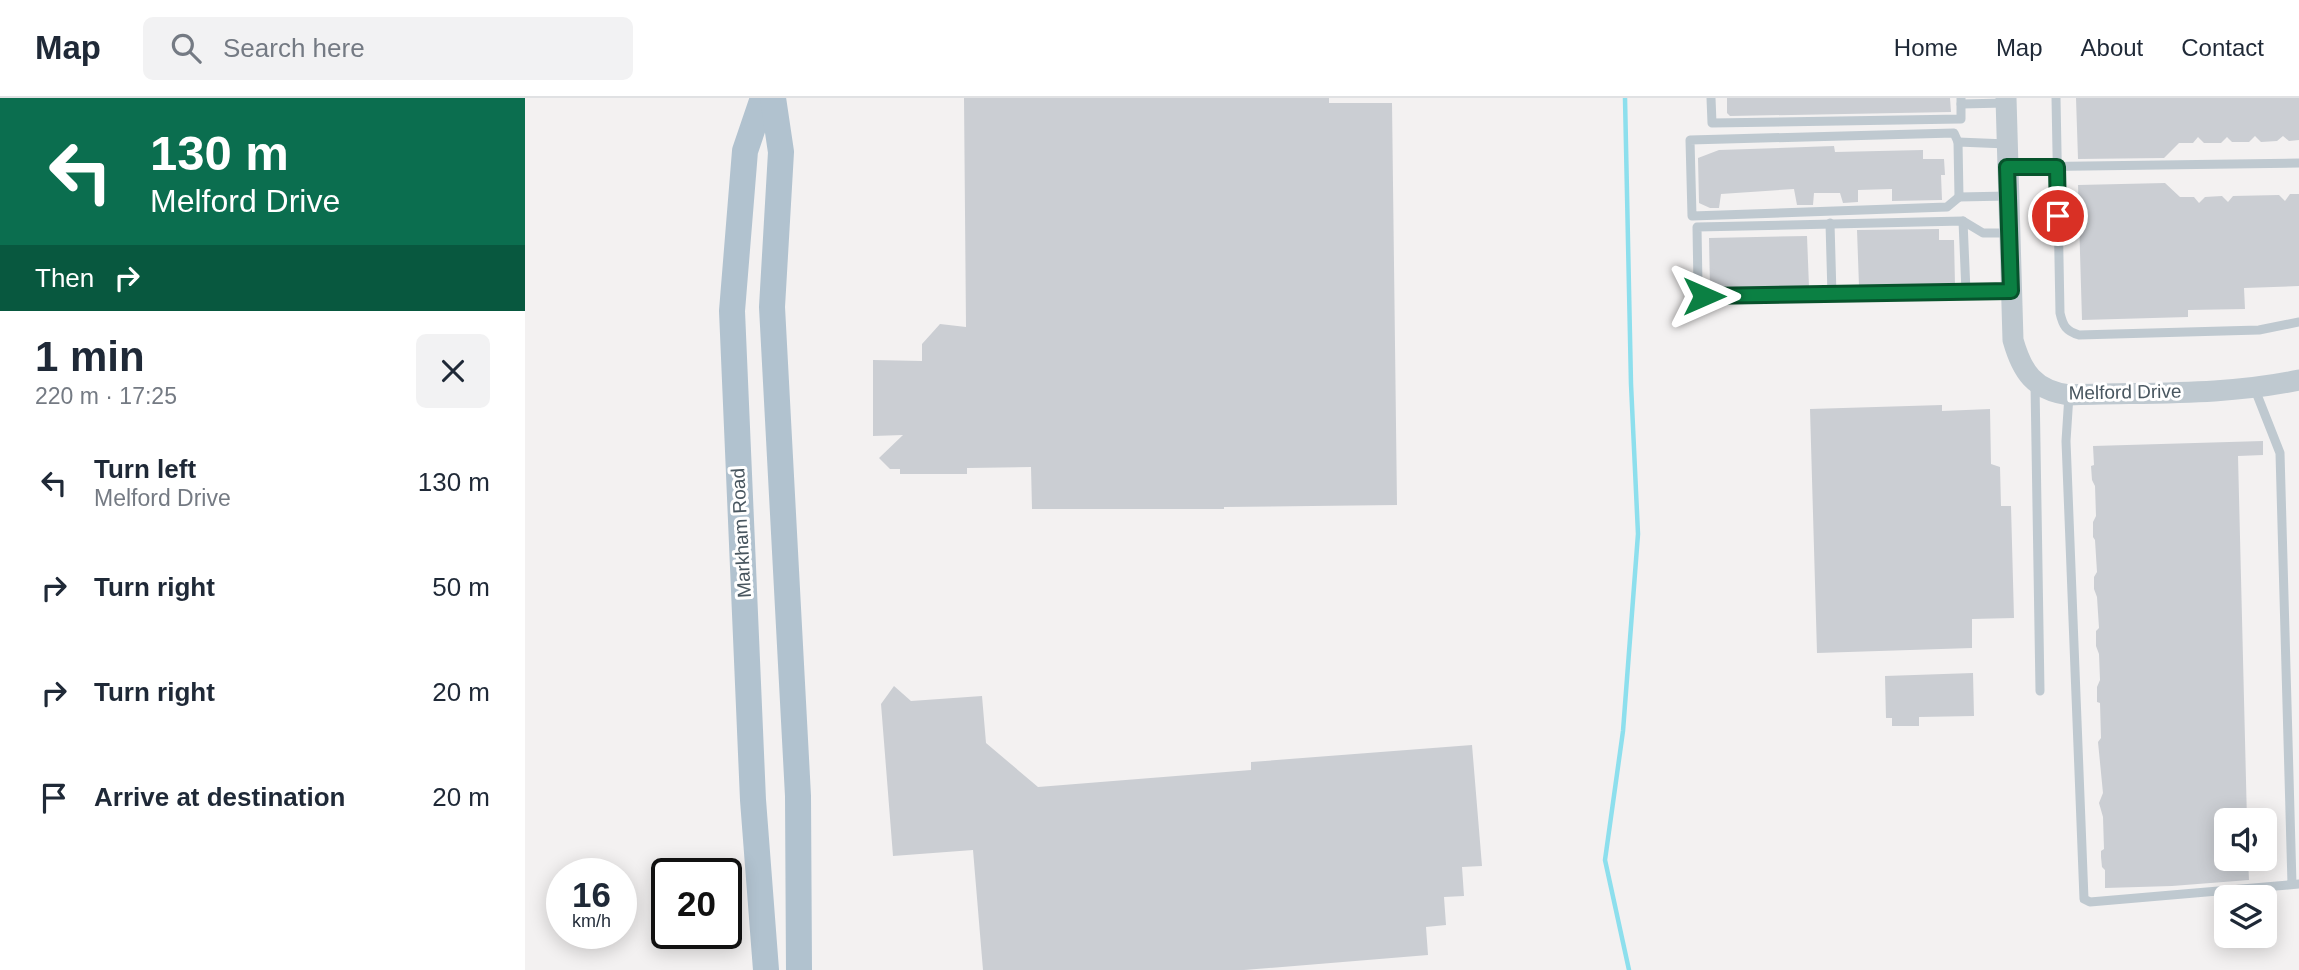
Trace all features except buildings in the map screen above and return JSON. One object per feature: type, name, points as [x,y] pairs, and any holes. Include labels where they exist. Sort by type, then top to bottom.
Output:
[{"type":"main road","name":"Markham Road","points":[[763,98],[745,151],[732,310],[753,786],[766,970]]},
{"type":"main road","points":[[773,98],[781,152],[772,307],[798,796],[799,970]]},
{"type":"street","points":[[2006,101],[2013,340],[2023,369],[2035,380]]},
{"type":"street","name":"Melford Drive","points":[[2035,380],[2053,393],[2069,395],[2254,387],[2299,380]]},
{"type":"lane","points":[[1711,98],[1712,123],[1961,119],[1961,101],[2006,101]]},
{"type":"lane","points":[[2056,98],[2060,313],[2063,326],[2069,332],[2079,335],[2259,330],[2299,322]]},
{"type":"lane","points":[[1959,197],[1958,142],[1954,133],[1690,140],[1692,216],[1947,207],[1959,197],[2008,196]]},
{"type":"lane","points":[[1958,142],[2007,144]]},
{"type":"lane","points":[[2007,167],[2299,163]]},
{"type":"lane","points":[[1963,221],[1966,292]]},
{"type":"lane","points":[[2009,233],[1983,233],[1963,221],[1697,227],[1698,288],[1704,296],[2011,291]]},
{"type":"lane","points":[[1830,223],[1832,295]]},
{"type":"lane","points":[[2035,380],[2040,691]]},
{"type":"lane","points":[[2069,395],[2066,441],[2084,899],[2090,902],[2296,884],[2280,453],[2254,387]]},
{"type":"waterway","points":[[1625,98],[1631,384],[1638,534],[1623,731],[1605,860],[1629,970]]},
{"type":"route","points":[[1704,296],[2011,291],[2007,167],[2057,167],[2058,216]]}]
